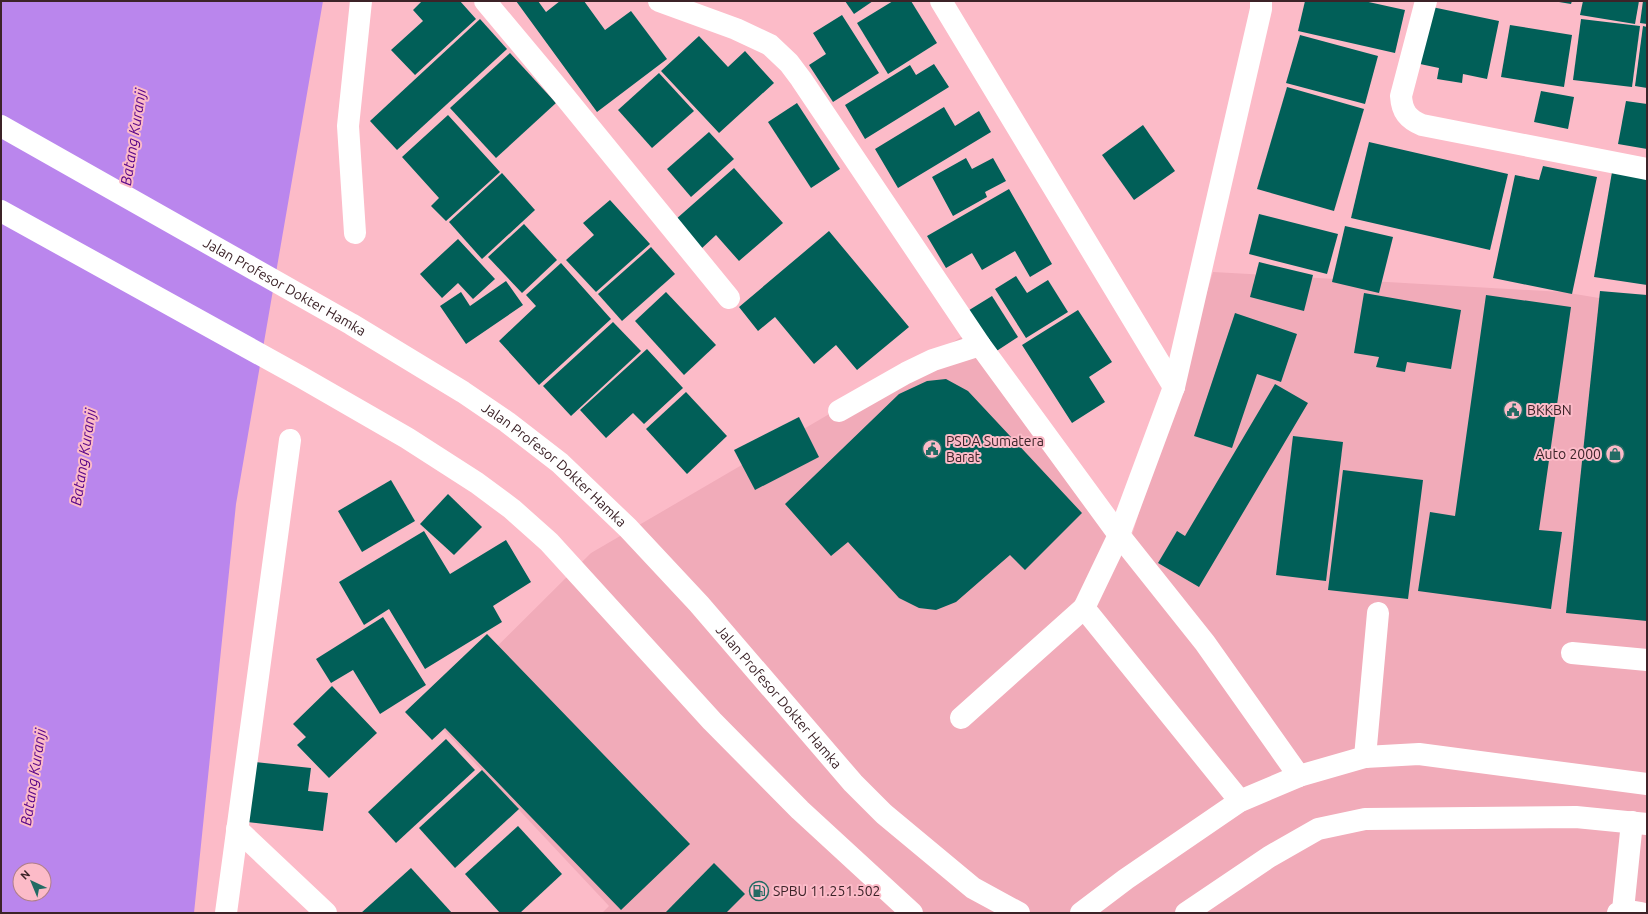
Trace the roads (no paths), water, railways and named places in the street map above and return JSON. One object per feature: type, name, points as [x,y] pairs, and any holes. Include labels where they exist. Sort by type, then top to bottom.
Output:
[{"type":"street","points":[[354,233],[348,126],[361,1]]},
{"type":"street","points":[[485,1],[729,298]]},
{"type":"street","points":[[659,1],[736,29],[770,45],[789,63],[980,344],[1119,535],[1205,643],[1299,776]]},
{"type":"street","points":[[941,1],[1174,387]]},
{"type":"street","points":[[961,718],[1084,608],[1119,535],[1174,387],[1259,17],[1261,1]]},
{"type":"street","points":[[1426,1],[1401,96],[1403,109],[1409,118],[1422,125],[1647,169]]},
{"type":"street","name":"Jalan Profesor Dokter Hamka","points":[[1,126],[339,318],[463,392],[507,422],[560,463],[628,528],[693,598],[853,784],[884,814],[973,888],[1020,913]]},
{"type":"street","points":[[1,211],[301,377],[407,438],[477,483],[512,509],[549,542],[712,721],[800,810],[912,913]]},
{"type":"street","points":[[839,411],[906,373],[933,360],[980,344]]},
{"type":"street","points":[[226,913],[290,440]]},
{"type":"street","points":[[1084,608],[1240,801]]},
{"type":"street","points":[[1365,758],[1378,613]]},
{"type":"street","points":[[1572,653],[1647,660]]},
{"type":"street","points":[[1081,913],[1126,879],[1240,801],[1299,776],[1365,758],[1419,754],[1647,784]]},
{"type":"street","points":[[1186,913],[1270,856],[1318,829],[1365,819],[1576,817],[1639,823],[1627,912]]},
{"type":"street","points":[[237,829],[326,913]]},
{"type":"water","name":"Batang Kuranji","points":[[1,1],[323,1],[236,504],[194,913],[1,913]]},
{"type":"place","name":"BKKBN","points":[[1513,410]]},
{"type":"place","name":"PSDA Sumatera Barat","points":[[932,449]]},
{"type":"place","name":"Auto 2000","points":[[1615,454]]},
{"type":"place","name":"SPBU 11.251.502","points":[[759,891]]}]
